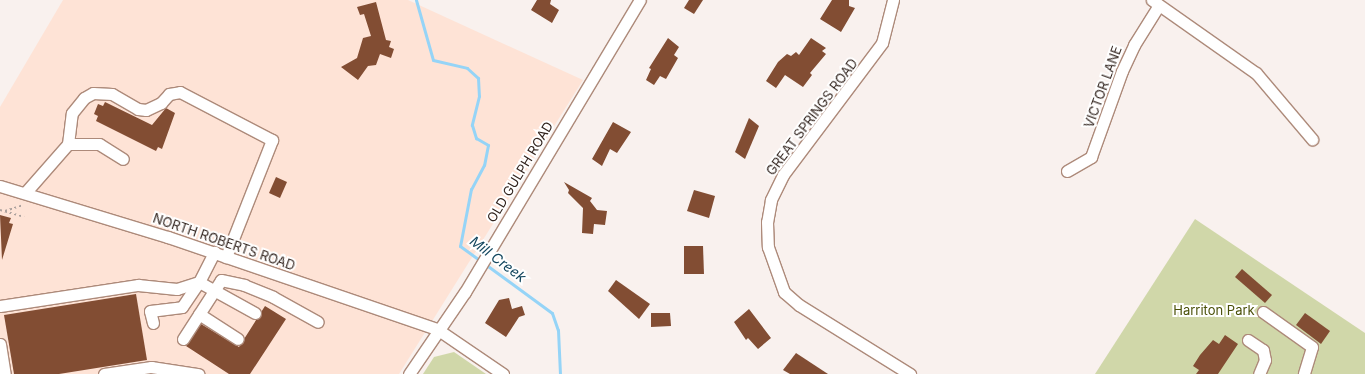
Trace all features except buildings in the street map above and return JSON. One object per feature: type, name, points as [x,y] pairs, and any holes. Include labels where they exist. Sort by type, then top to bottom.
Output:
[{"type":"street","name":"OLD GULPH ROAD","points":[[409,374],[487,254],[640,0]]},
{"type":"street","name":"GREAT SPRINGS ROAD","points":[[892,0],[882,43],[783,175],[771,200],[767,235],[768,247],[784,292],[799,305],[910,374]]},
{"type":"street","points":[[1156,3],[1256,73],[1312,139]]},
{"type":"street","name":"VICTOR LANE","points":[[1067,171],[1091,157],[1122,71],[1156,3]]},
{"type":"street","points":[[27,198],[68,144],[71,118],[76,104],[92,93],[102,92],[146,110],[161,104],[169,94],[180,92],[272,140],[226,257]]},
{"type":"street","points":[[68,144],[99,144],[123,159]]},
{"type":"street","name":"NORTH ROBERTS ROAD","points":[[0,186],[27,198],[214,252],[437,329]]},
{"type":"street","points":[[153,323],[150,311],[182,308],[199,282],[214,252]]},
{"type":"street","points":[[183,339],[221,280],[244,284],[273,296],[318,322]]},
{"type":"street","points":[[0,306],[138,285],[177,289],[199,282],[255,313]]},
{"type":"street","points":[[1263,312],[1312,347],[1304,374]]},
{"type":"street","points":[[199,314],[238,339]]},
{"type":"street","points":[[437,329],[503,374]]},
{"type":"street","points":[[1248,340],[1263,350],[1264,360],[1259,374]]},
{"type":"street","points":[[0,344],[5,374]]},
{"type":"street","points":[[104,374],[151,366],[198,374]]},
{"type":"path","points":[[5,211],[27,198]]},
{"type":"path","points":[[0,210],[24,217]]},
{"type":"shaded area","points":[[63,0],[408,0],[583,80],[399,374],[0,374],[0,107]]},
{"type":"green space","name":"Harriton Park","points":[[1195,219],[1365,333],[1365,374],[1095,374]]},
{"type":"green space","points":[[454,352],[486,374],[423,374],[434,357]]},
{"type":"waterway","name":"Mill Creek","points":[[416,0],[433,60],[467,68],[478,78],[479,96],[472,125],[476,138],[488,145],[484,165],[471,189],[460,246],[481,261]]},
{"type":"waterway","name":"Mill Creek","points":[[485,264],[552,313],[558,330],[560,374]]}]
